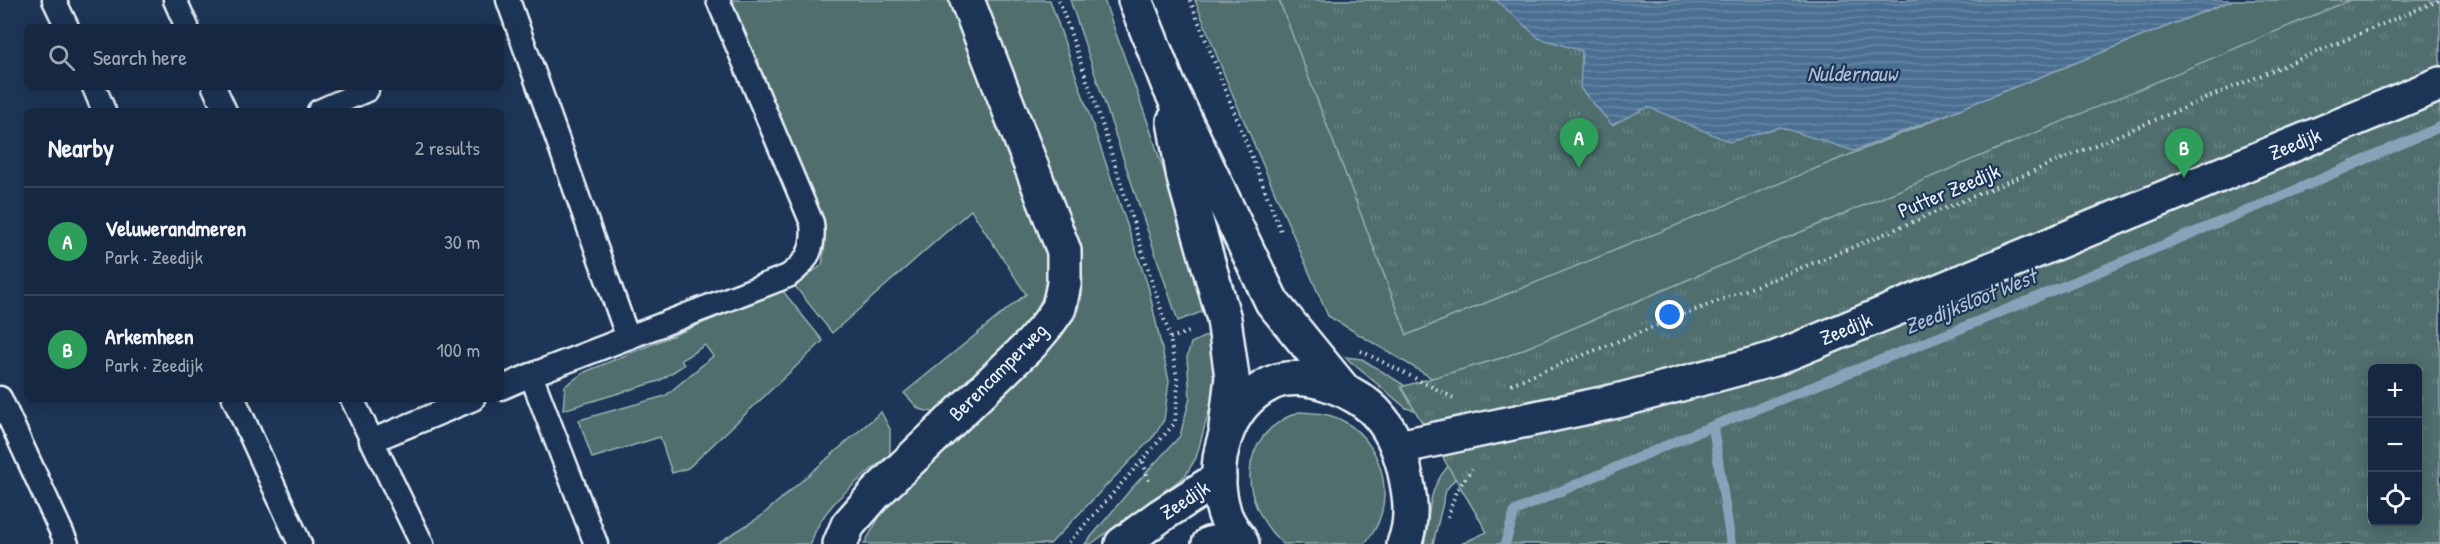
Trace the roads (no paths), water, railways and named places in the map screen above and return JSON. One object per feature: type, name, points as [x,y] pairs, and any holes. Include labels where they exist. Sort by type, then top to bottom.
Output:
[{"type":"street","name":"Berencamperweg","points":[[840,544],[848,525],[875,494],[1031,344],[1059,308],[1064,284],[1064,251],[967,0]]},
{"type":"street","points":[[1135,0],[1168,84],[1272,302],[1344,390],[1378,414],[1399,447],[1410,494],[1408,533],[1404,544]]},
{"type":"street","points":[[1168,84],[1184,178],[1224,319],[1232,377],[1226,432],[1217,467],[1230,542]]},
{"type":"street","name":"Zeedijk","points":[[1399,447],[1621,400],[1774,359],[2440,84]]},
{"type":"street","points":[[1226,432],[1244,402],[1273,382],[1310,378],[1344,390]]},
{"type":"street","name":"Zeedijk","points":[[1122,544],[1219,478]]},
{"type":"lane","points":[[54,0],[66,24]]},
{"type":"lane","points":[[175,0],[186,24]]},
{"type":"lane","points":[[508,0],[628,338]]},
{"type":"lane","points":[[504,387],[788,276],[800,268],[812,246],[812,223],[718,0]]},
{"type":"lane","points":[[95,90],[103,108]]},
{"type":"lane","points":[[215,90],[224,108]]},
{"type":"lane","points":[[325,108],[367,90]]},
{"type":"lane","points":[[531,375],[596,544]]},
{"type":"lane","points":[[0,398],[68,544]]},
{"type":"lane","points":[[235,402],[300,544]]},
{"type":"lane","points":[[353,402],[422,544]]},
{"type":"lane","points":[[371,441],[466,402]]},
{"type":"water","name":"Nuldernauw","points":[[1496,0],[2233,0],[1854,151],[1780,127],[1730,142],[1648,107],[1612,125],[1580,88],[1582,51],[1539,38]]},
{"type":"waterway","name":"Zeedijksloot West","points":[[1505,544],[1515,511],[1695,433],[1952,332],[2268,202],[2440,127]]},
{"type":"waterway","points":[[1713,427],[1731,544]]},
{"type":"place","name":"Veluwerandmeren","points":[[1579,168]]},
{"type":"place","name":"Arkemheen","points":[[2184,178]]}]
